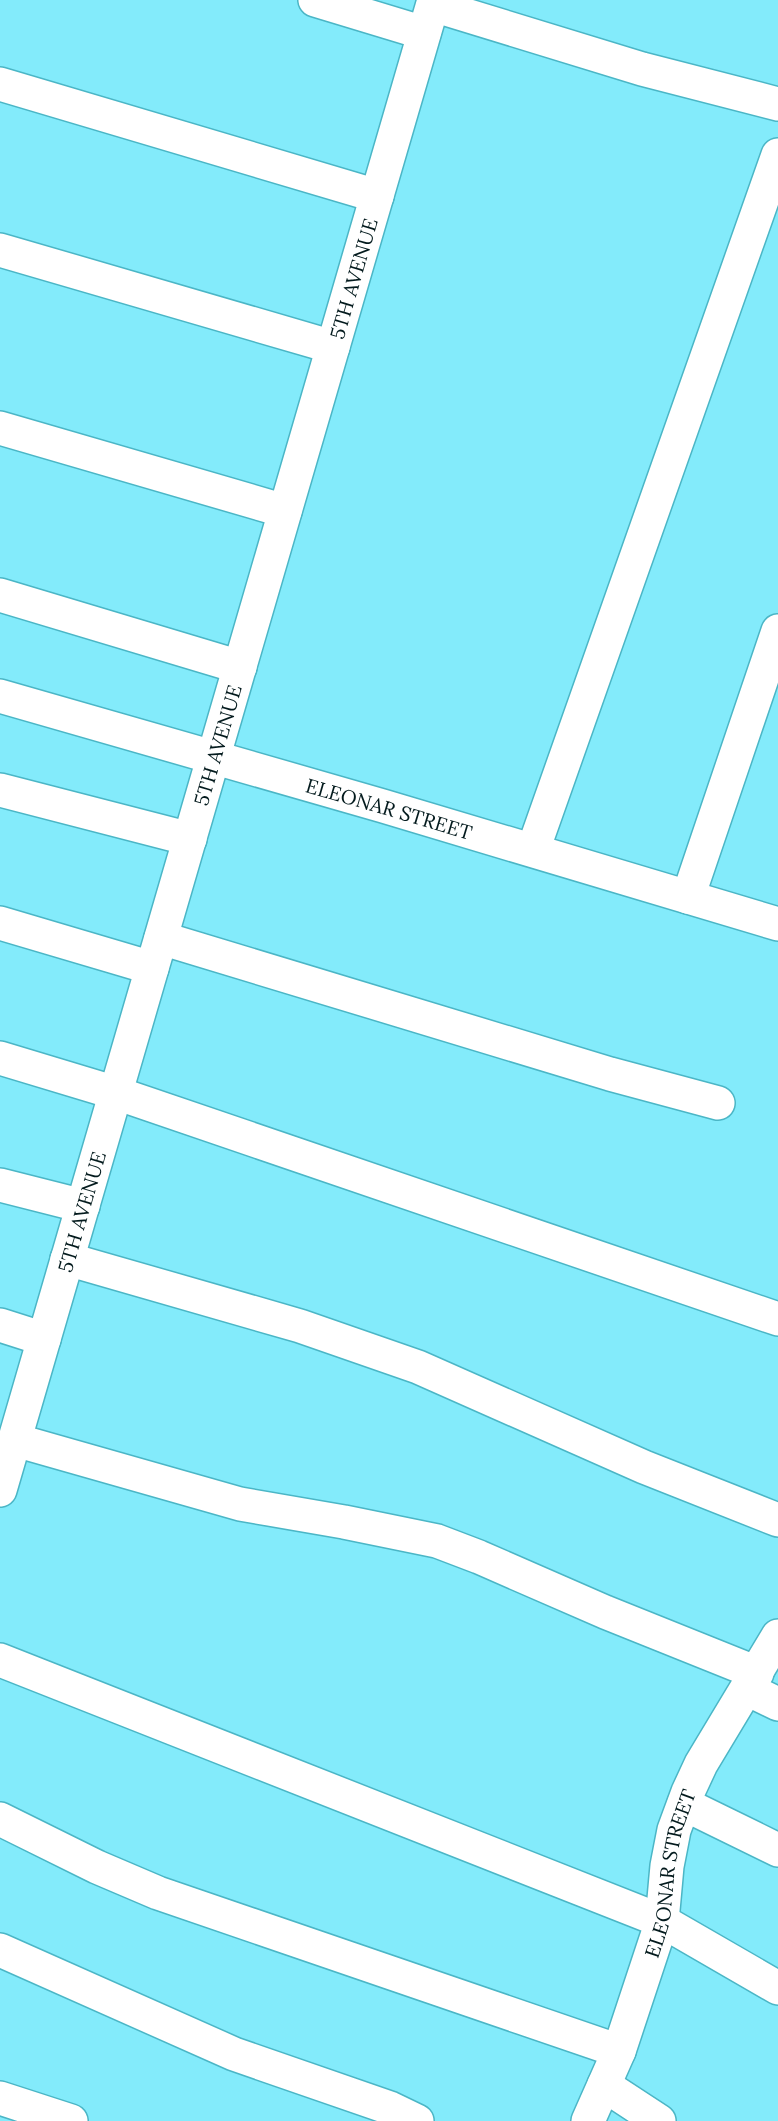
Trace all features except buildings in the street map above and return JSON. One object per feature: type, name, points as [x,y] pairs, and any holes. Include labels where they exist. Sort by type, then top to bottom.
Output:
[{"type":"street","points":[[315,0],[431,13],[778,104]]},
{"type":"street","name":"5TH AVENUE","points":[[0,1490],[8,1449],[44,1339],[431,13]]},
{"type":"street","points":[[0,84],[377,196]]},
{"type":"street","points":[[532,850],[778,155]]},
{"type":"street","points":[[0,250],[333,347]]},
{"type":"street","points":[[0,428],[285,511]]},
{"type":"street","points":[[0,594],[240,667]]},
{"type":"street","points":[[688,897],[778,631]]},
{"type":"street","name":"ELEONAR STREET","points":[[0,696],[532,850],[778,924]]},
{"type":"street","points":[[0,790],[190,839]]},
{"type":"street","points":[[0,922],[152,969]]},
{"type":"street","points":[[161,938],[610,1074],[718,1103]]},
{"type":"street","points":[[0,1058],[116,1093],[778,1319]]},
{"type":"street","points":[[0,1185],[83,1206]]},
{"type":"street","points":[[67,1259],[300,1326],[418,1366],[644,1467],[778,1520]]},
{"type":"street","points":[[0,1325],[44,1339]]},
{"type":"street","points":[[8,1449],[240,1504],[437,1541],[605,1612],[752,1681],[778,1704]]},
{"type":"street","name":"ELEONAR STREET","points":[[588,2121],[619,2051],[662,1921],[667,1866],[674,1830],[684,1803],[701,1764],[778,1636]]},
{"type":"street","points":[[0,1660],[662,1921],[778,1988]]},
{"type":"street","points":[[684,1803],[778,1850]]},
{"type":"street","points":[[0,1818],[97,1868],[158,1893],[619,2051]]},
{"type":"street","points":[[0,1950],[234,2054],[380,2104],[417,2121]]},
{"type":"street","points":[[604,2085],[659,2121]]},
{"type":"street","points":[[0,2098],[71,2121]]}]
